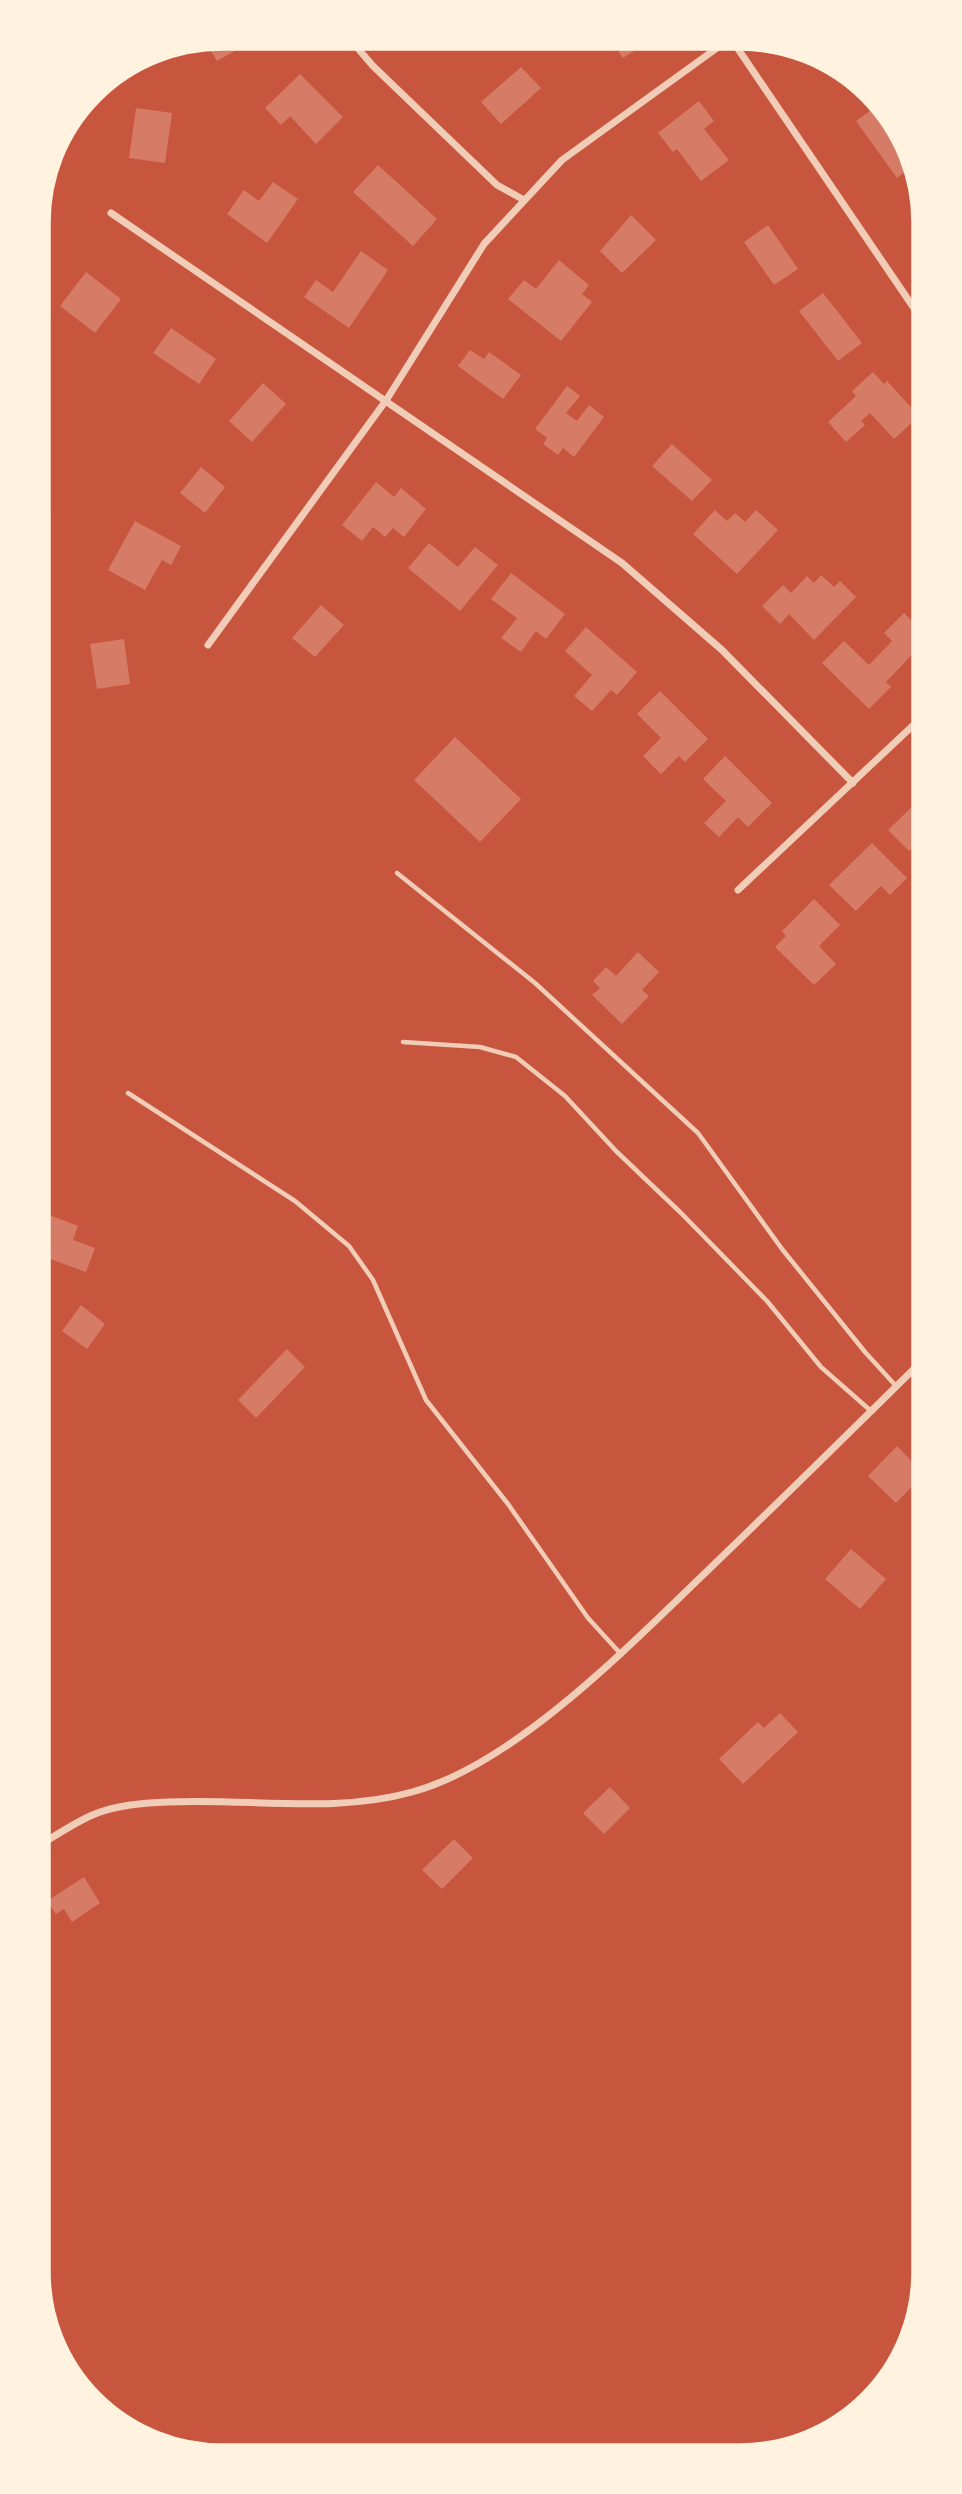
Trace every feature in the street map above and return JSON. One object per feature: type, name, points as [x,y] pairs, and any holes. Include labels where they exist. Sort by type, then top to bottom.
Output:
[{"type":"street","points":[[358,49],[496,185],[524,200]]},
{"type":"street","points":[[208,645],[387,399],[484,244],[562,160],[717,49]]},
{"type":"street","points":[[736,49],[913,307]]},
{"type":"street","points":[[111,213],[622,562],[722,650],[853,783]]},
{"type":"street","points":[[738,890],[913,726]]},
{"type":"street","points":[[49,1840],[91,1815],[144,1803],[218,1799],[299,1803],[354,1800],[408,1794],[442,1784],[497,1753],[619,1653],[913,1370]]},
{"type":"lane","points":[[397,873],[535,983],[698,1133],[782,1249],[865,1352],[897,1386]]},
{"type":"lane","points":[[404,1042],[480,1046],[516,1057],[565,1096],[616,1151],[767,1301],[821,1367],[872,1411]]},
{"type":"lane","points":[[128,1093],[295,1201],[349,1246],[373,1280],[426,1400],[508,1504],[588,1618],[619,1653]]},
{"type":"building","points":[[210,49],[238,49],[217,61]]},
{"type":"building","points":[[617,49],[637,49],[623,58]]},
{"type":"building","points":[[521,67],[541,88],[501,124],[481,102]]},
{"type":"building","points":[[300,74],[343,117],[316,144],[290,116],[281,125],[265,108]]},
{"type":"building","points":[[699,101],[714,121],[704,129],[729,160],[701,181],[677,149],[673,152],[658,133]]},
{"type":"building","points":[[136,108],[172,113],[165,163],[129,158]]},
{"type":"building","points":[[871,110],[890,135],[905,172],[897,178],[856,121]]},
{"type":"building","points":[[378,165],[437,219],[413,246],[353,192]]},
{"type":"building","points":[[273,182],[298,199],[267,243],[227,214],[244,190],[259,201]]},
{"type":"building","points":[[631,215],[656,240],[622,273],[600,251]]},
{"type":"building","points":[[768,225],[798,269],[774,285],[744,242]]},
{"type":"building","points":[[361,251],[388,270],[349,328],[304,297],[316,280],[333,292]]},
{"type":"building","points":[[559,260],[589,285],[582,294],[592,302],[561,341],[508,299],[524,280],[536,289]]},
{"type":"building","points":[[86,272],[121,299],[95,333],[60,306]]},
{"type":"building","points":[[823,293],[862,343],[838,361],[799,311]]},
{"type":"building","points":[[171,328],[216,359],[199,384],[153,353]]},
{"type":"building","points":[[470,350],[484,359],[489,352],[521,375],[503,399],[458,366]]},
{"type":"building","points":[[873,372],[884,384],[887,381],[913,409],[913,422],[894,439],[870,413],[861,421],[865,425],[846,442],[828,422],[856,396],[852,391]]},
{"type":"building","points":[[263,383],[286,404],[252,442],[229,421]]},
{"type":"building","points":[[567,386],[580,396],[566,413],[577,421],[589,405],[604,417],[574,457],[563,448],[558,455],[543,444],[547,438],[535,429]]},
{"type":"building","points":[[672,444],[712,480],[692,501],[652,466]]},
{"type":"building","points":[[201,467],[225,487],[205,513],[180,493]]},
{"type":"building","points":[[376,482],[394,497],[401,488],[426,509],[404,537],[393,528],[385,537],[373,527],[362,541],[342,525]]},
{"type":"building","points":[[715,510],[727,521],[735,513],[745,522],[756,510],[778,530],[737,574],[693,534]]},
{"type":"building","points":[[135,521],[181,546],[171,565],[162,560],[145,590],[108,570]]},
{"type":"building","points":[[429,543],[458,567],[475,547],[498,565],[460,611],[408,568]]},
{"type":"building","points":[[511,573],[565,614],[546,639],[536,631],[521,652],[501,638],[517,618],[491,599]]},
{"type":"building","points":[[821,575],[834,587],[840,581],[856,597],[814,640],[789,614],[780,624],[762,606],[783,585],[791,593],[807,576],[814,583]]},
{"type":"building","points":[[321,605],[344,625],[315,657],[292,638]]},
{"type":"building","points":[[904,613],[913,622],[913,654],[886,682],[891,687],[869,709],[822,663],[844,641],[869,665],[892,641],[884,633]]},
{"type":"building","points":[[586,627],[637,672],[617,695],[611,690],[592,711],[574,696],[592,675],[565,651]]},
{"type":"building","points":[[124,639],[130,684],[97,689],[90,644]]},
{"type":"building","points":[[660,691],[708,739],[685,762],[679,756],[661,774],[643,756],[661,738],[637,714]]},
{"type":"building","points":[[455,737],[521,799],[480,842],[414,780]]},
{"type":"building","points":[[725,756],[772,803],[748,827],[738,817],[719,837],[704,823],[726,801],[703,779]]},
{"type":"building","points":[[913,806],[913,847],[909,851],[888,830]]},
{"type":"building","points":[[872,843],[907,878],[890,895],[881,886],[856,911],[829,885]]},
{"type":"building","points":[[814,899],[840,925],[819,946],[836,964],[814,985],[775,947],[786,936],[782,931]]},
{"type":"building","points":[[638,952],[659,972],[642,990],[649,996],[622,1024],[592,995],[600,988],[593,981],[606,967],[616,976]]},
{"type":"building","points":[[49,1215],[78,1226],[73,1240],[95,1248],[86,1272],[49,1259]]},
{"type":"building","points":[[81,1305],[105,1324],[87,1349],[62,1331]]},
{"type":"building","points":[[287,1349],[305,1367],[256,1418],[238,1400]]},
{"type":"building","points":[[897,1446],[913,1463],[913,1485],[896,1503],[868,1476]]},
{"type":"building","points":[[851,1549],[886,1579],[860,1609],[825,1579]]},
{"type":"building","points":[[780,1713],[798,1732],[743,1784],[719,1759],[758,1722],[764,1728]]},
{"type":"building","points":[[610,1787],[630,1808],[604,1834],[583,1813]]},
{"type":"building","points":[[454,1839],[473,1858],[442,1889],[422,1870]]},
{"type":"building","points":[[84,1877],[100,1903],[72,1922],[64,1909],[56,1914],[49,1900]]}]
